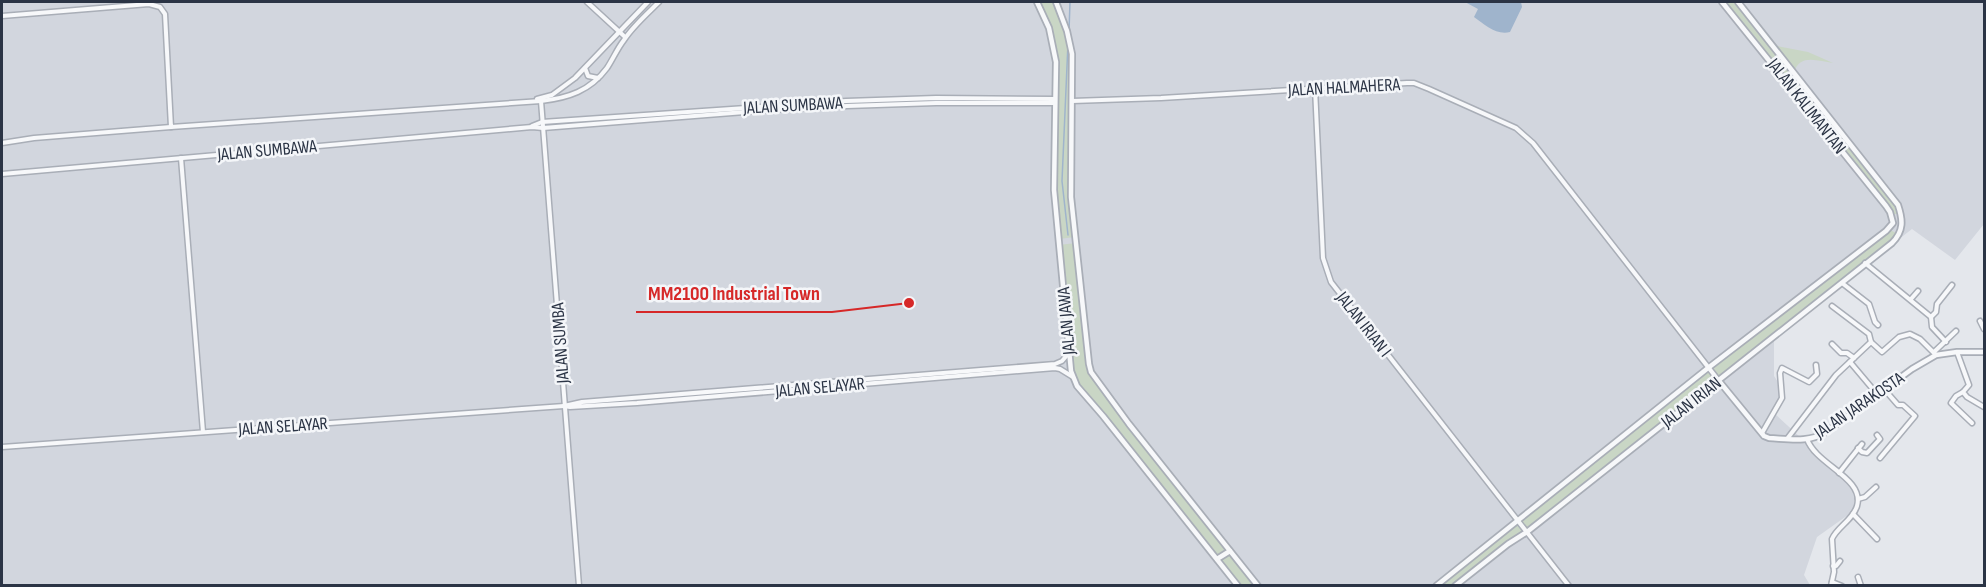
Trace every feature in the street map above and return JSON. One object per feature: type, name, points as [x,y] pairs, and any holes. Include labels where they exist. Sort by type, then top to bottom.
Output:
[{"type":"street","points":[[587,2],[625,37]]},
{"type":"street","points":[[2,143],[34,138],[534,100],[562,90],[648,2]]},
{"type":"street","points":[[534,100],[569,96],[580,92],[598,78],[607,68],[625,37],[659,2]]},
{"type":"street","name":"JALAN JAWA","points":[[1037,2],[1049,28],[1054,48],[1054,190],[1068,354],[1073,377],[1083,394],[1238,585]]},
{"type":"street","name":"JALAN JAWA","points":[[1056,2],[1066,25],[1071,48],[1071,197],[1091,372],[1258,585]]},
{"type":"street","name":"JALAN KALIMANTAN","points":[[1722,2],[1890,212]]},
{"type":"street","name":"JALAN KALIMANTAN","points":[[1738,2],[1898,204]]},
{"type":"street","points":[[2,16],[149,4],[160,6],[165,14],[171,127]]},
{"type":"street","points":[[585,68],[588,76],[598,78]]},
{"type":"street","name":"JALAN HALMAHERA","points":[[1072,101],[1414,83],[1506,123],[1524,134],[1719,381]]},
{"type":"street","name":"JALAN IRIAN I","points":[[1315,88],[1323,258],[1331,282],[1569,585]]},
{"type":"street","name":"JALAN SUMBAWA","points":[[2,174],[532,126],[543,128],[769,108],[936,98],[1055,101]]},
{"type":"street","name":"JALAN SUMBA","points":[[541,101],[579,585]]},
{"type":"street","name":"JALAN SUMBAWA","points":[[532,126],[542,122],[748,110]]},
{"type":"street","points":[[181,158],[203,432]]},
{"type":"street","points":[[1890,212],[1897,214],[1898,204]]},
{"type":"street","points":[[1896,238],[1903,223],[1898,204]]},
{"type":"street","points":[[1890,212],[1893,220],[1887,230],[1895,232],[1896,238]]},
{"type":"street","name":"JALAN IRIAN","points":[[1436,585],[1708,368],[1887,230]]},
{"type":"street","name":"JALAN IRIAN","points":[[1455,585],[1527,532],[1719,381],[1896,238]]},
{"type":"street","points":[[1865,263],[1931,317],[1932,327],[1946,342]]},
{"type":"street","points":[[1842,283],[1869,304],[1878,325]]},
{"type":"street","points":[[1931,317],[1936,312],[1937,304],[1952,285]]},
{"type":"street","points":[[1911,299],[1918,291]]},
{"type":"street","points":[[1832,306],[1869,334],[1871,342],[1882,352],[1899,336],[1910,334],[1920,339],[1935,354],[1956,331]]},
{"type":"street","points":[[1980,321],[1984,328]]},
{"type":"street","points":[[1787,439],[1834,377],[1871,342]]},
{"type":"street","points":[[1832,344],[1841,353],[1846,352],[1854,358]]},
{"type":"street","points":[[1957,352],[1969,385],[1951,403],[1972,423]]},
{"type":"street","name":"JALAN JARAKOSTA","points":[[1761,434],[1769,438],[1787,439],[1818,437],[1935,354],[1984,352]]},
{"type":"street","name":"JALAN SELAYAR","points":[[2,447],[564,406],[570,408],[756,390],[992,372],[1058,363],[1068,354]]},
{"type":"street","points":[[1850,362],[1877,394]]},
{"type":"street","points":[[1719,381],[1761,434],[1782,398],[1780,373],[1782,368],[1809,382],[1817,374],[1815,365]]},
{"type":"street","name":"JALAN SELAYAR","points":[[1038,367],[1058,368],[1073,377]]},
{"type":"street","points":[[1880,458],[1915,416],[1903,405],[1898,405],[1884,389]]},
{"type":"street","points":[[1963,392],[1984,407]]},
{"type":"street","points":[[1858,448],[1867,453],[1880,439],[1877,435]]},
{"type":"street","points":[[1807,439],[1812,450],[1855,487],[1858,500],[1857,509],[1833,538],[1831,584],[1842,585]]},
{"type":"street","points":[[1839,473],[1862,444]]},
{"type":"street","points":[[1858,500],[1876,488]]},
{"type":"street","points":[[1853,514],[1877,539]]},
{"type":"street","points":[[1217,559],[1230,551]]},
{"type":"street","points":[[1833,566],[1840,561]]},
{"type":"street","points":[[1858,577],[1861,585]]},
{"type":"shaded area","points":[[2,2],[1984,2],[1984,224],[1955,260],[1912,229],[1774,336],[1774,376],[1784,391],[1774,413],[1853,486],[1855,510],[1817,537],[1804,575],[1810,585],[2,585]]},
{"type":"green space","points":[[1037,2],[1056,2],[1072,54],[1071,197],[1075,237],[1059,239],[1054,165],[1054,49]]},
{"type":"green space","points":[[1722,2],[1738,2],[1772,45],[1808,52],[1833,63],[1805,61],[1796,67],[1794,73],[1898,205],[1897,214],[1892,214]]},
{"type":"green space","points":[[1888,229],[1896,233],[1892,243],[1455,585],[1436,586]]},
{"type":"green space","points":[[1076,243],[1091,373],[1257,585],[1238,585],[1073,377],[1059,245]]},
{"type":"water","points":[[1465,2],[1521,2],[1522,7],[1510,32],[1505,33],[1491,29],[1474,17],[1478,9]]},
{"type":"waterway","points":[[1069,31],[1070,2]]},
{"type":"waterway","points":[[1068,43],[1062,181],[1068,235]]},
{"type":"place","name":"MM2100 Industrial Town","points":[[909,303]]}]
